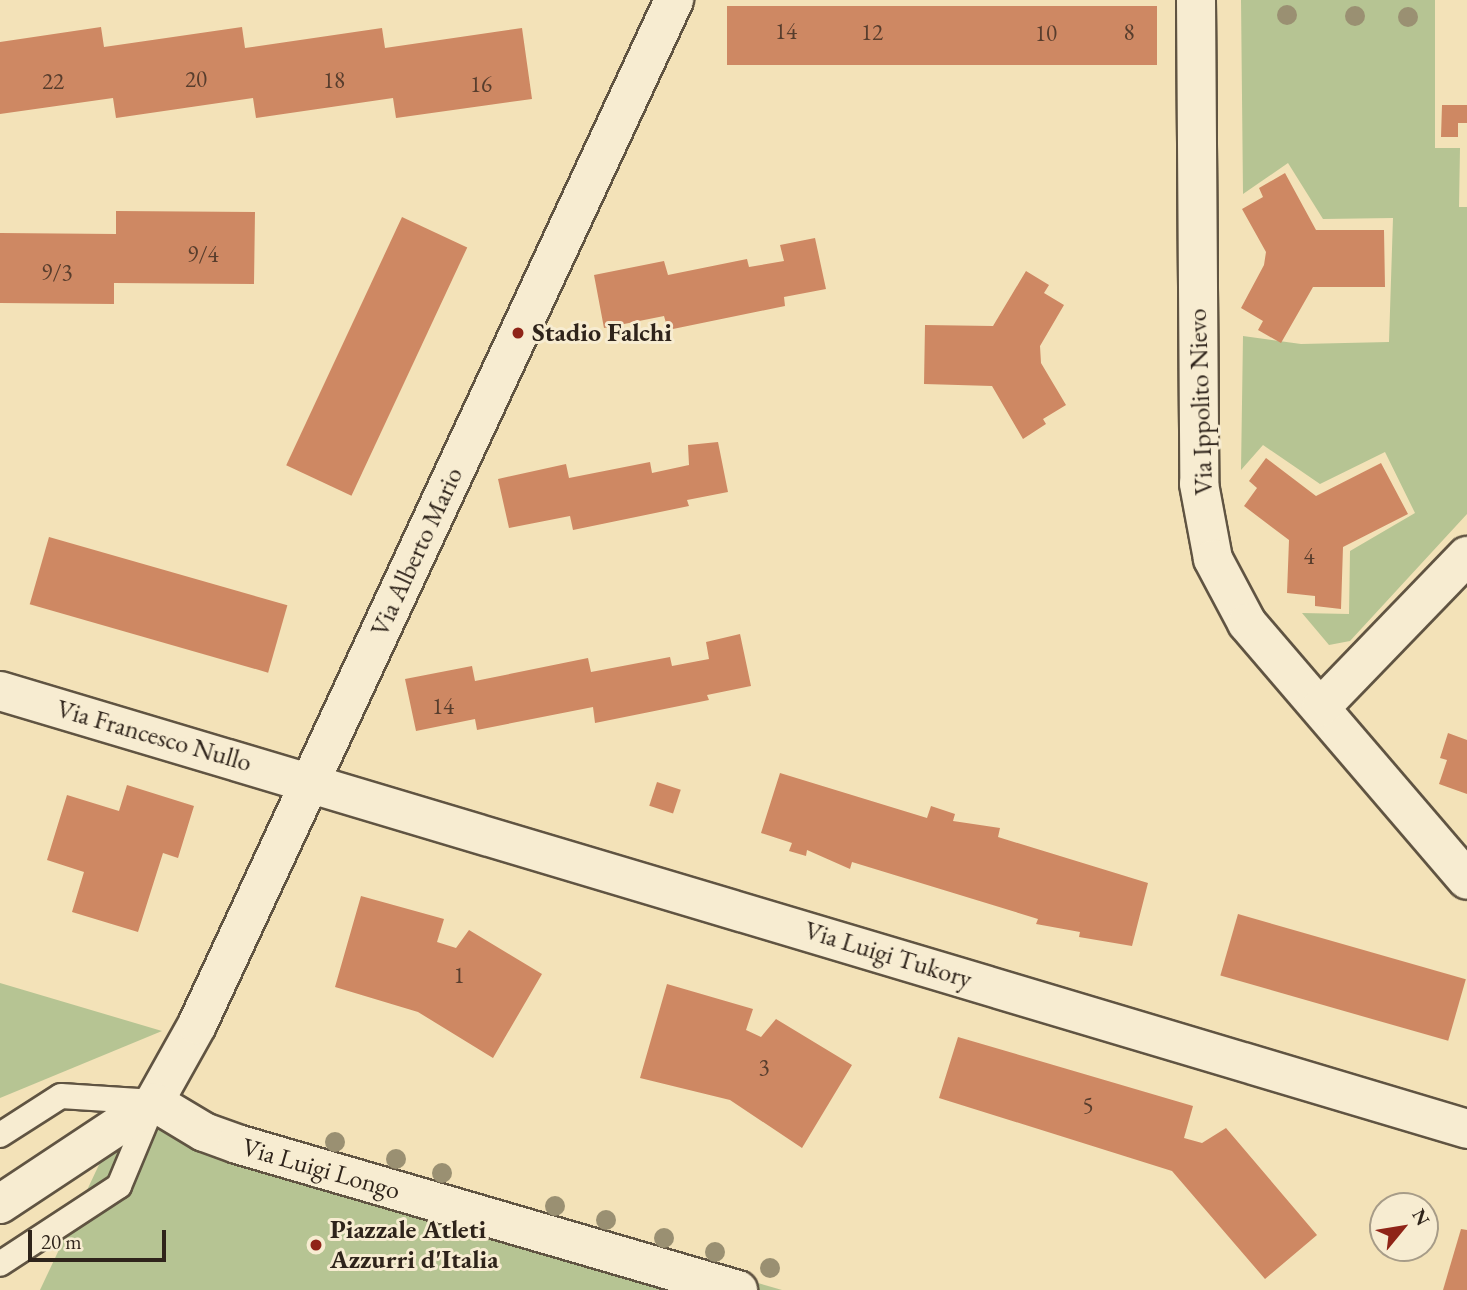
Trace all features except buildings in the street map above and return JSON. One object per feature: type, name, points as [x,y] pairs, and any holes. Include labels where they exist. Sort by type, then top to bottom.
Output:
[{"type":"street","name":"Via Alberto Mario","points":[[0,1204],[154,1102],[197,1025],[674,0]]},
{"type":"street","name":"Via Ippolito Nievo","points":[[1196,0],[1199,484],[1213,559],[1247,623],[1321,706],[1467,880]]},
{"type":"street","points":[[1321,706],[1467,556]]},
{"type":"street","name":"Via Francesco Nullo","points":[[0,691],[309,780]]},
{"type":"street","name":"Via Luigi Tukory","points":[[309,780],[1467,1129]]},
{"type":"street","name":"Via Luigi Longo","points":[[154,1102],[204,1132],[237,1144],[738,1290]]},
{"type":"lane","points":[[0,1135],[61,1096],[154,1102]]},
{"type":"lane","name":"Via Alberto Mario","points":[[0,1264],[118,1186],[154,1102]]},
{"type":"green space","points":[[1241,0],[1435,0],[1435,148],[1460,148],[1459,207],[1467,207],[1467,514],[1350,641],[1329,645],[1302,613],[1349,614],[1350,551],[1415,513],[1385,452],[1320,484],[1263,445],[1241,470],[1243,336],[1301,344],[1389,342],[1393,218],[1323,219],[1288,163],[1243,194]]},
{"type":"green space","points":[[0,983],[162,1031],[0,1098]]},
{"type":"green space","points":[[129,1101],[782,1290],[40,1290]]},
{"type":"place","name":"Stadio Falchi","points":[[518,333]]},
{"type":"place","name":"Piazzale Atleti Azzurri d'Italia","points":[[316,1245]]}]
